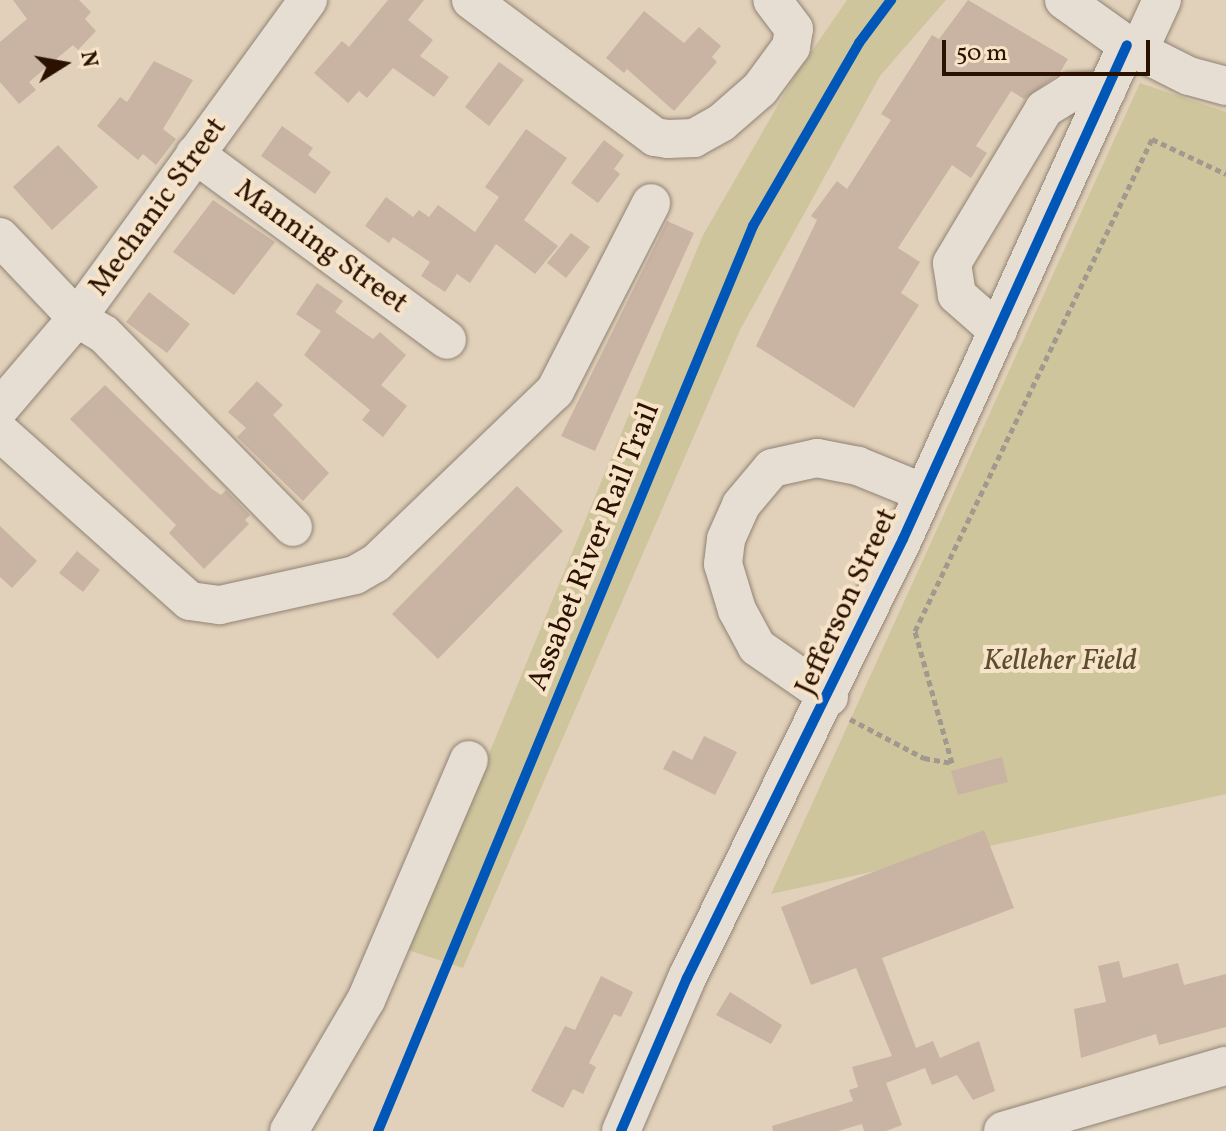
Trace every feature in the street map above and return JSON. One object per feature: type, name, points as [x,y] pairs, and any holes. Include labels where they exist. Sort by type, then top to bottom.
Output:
[{"type":"street","name":"Mechanic Street","points":[[0,408],[77,318],[308,0]]},
{"type":"street","points":[[471,0],[655,137],[694,138],[721,123],[760,89],[791,47],[794,29],[772,0]]},
{"type":"street","points":[[1064,0],[1133,48],[1189,76],[1226,86]]},
{"type":"street","name":"Jefferson Street","points":[[621,1131],[687,978],[827,702],[1107,90],[1162,0]]},
{"type":"street","points":[[998,331],[957,295],[952,263],[1044,109],[1071,92],[1107,90]]},
{"type":"street","name":"Manning Street","points":[[195,154],[447,340]]},
{"type":"street","points":[[0,432],[190,601],[220,605],[355,575],[376,563],[555,391],[651,203]]},
{"type":"street","points":[[0,237],[77,318],[104,334],[293,527]]},
{"type":"street","points":[[827,702],[757,647],[737,610],[723,564],[726,539],[741,505],[772,468],[817,458],[858,466],[924,493]]},
{"type":"street","points":[[289,1131],[366,1000],[469,760]]},
{"type":"street","points":[[1003,1131],[1226,1066]]},
{"type":"path","points":[[827,702],[924,758],[952,763],[915,631],[1152,139],[1226,174]]},
{"type":"green space","points":[[847,0],[946,0],[880,76],[740,330],[463,968],[408,950],[703,235],[796,74]]},
{"type":"green space","name":"Kelleher Field","points":[[1140,83],[1226,112],[1226,794],[771,894]]},
{"type":"building","points":[[13,0],[79,0],[91,12],[85,19],[96,31],[78,50],[73,45],[29,82],[36,90],[19,104],[0,82],[0,42],[27,19]]},
{"type":"building","points":[[388,0],[424,0],[408,20],[433,40],[420,56],[449,77],[434,97],[393,68],[367,98],[359,91],[348,103],[314,73],[342,41],[349,47]]},
{"type":"building","points":[[968,0],[1068,59],[1059,74],[1024,99],[1011,91],[976,146],[987,153],[971,178],[952,165],[898,248],[920,262],[901,293],[919,305],[854,408],[756,346],[817,220],[811,216],[837,181],[847,189],[891,120],[881,114],[932,35],[939,39]]},
{"type":"building","points":[[644,11],[684,43],[699,27],[721,46],[712,57],[717,62],[674,111],[627,69],[624,73],[606,58]]},
{"type":"building","points":[[154,61],[193,80],[163,129],[176,139],[156,165],[143,154],[138,160],[97,126],[120,97],[127,102]]},
{"type":"building","points":[[499,62],[524,80],[489,126],[465,107]]},
{"type":"building","points":[[282,126],[313,148],[308,155],[331,172],[315,194],[261,156]]},
{"type":"building","points":[[526,129],[567,158],[524,220],[558,246],[535,274],[496,244],[470,283],[457,274],[445,292],[421,276],[430,262],[393,237],[389,243],[365,226],[386,197],[413,217],[419,210],[429,217],[438,205],[475,232],[499,197],[485,187]]},
{"type":"building","points":[[604,140],[624,155],[614,169],[620,174],[598,203],[571,183]]},
{"type":"building","points":[[58,145],[98,187],[52,230],[13,187]]},
{"type":"building","points":[[213,200],[275,242],[234,295],[173,252]]},
{"type":"building","points":[[667,221],[694,233],[595,451],[561,436]]},
{"type":"building","points":[[571,233],[590,247],[566,278],[547,263]]},
{"type":"building","points":[[317,283],[343,301],[335,312],[373,339],[380,332],[406,355],[381,385],[407,406],[383,437],[362,420],[370,410],[304,355],[321,331],[296,314]]},
{"type":"building","points":[[149,292],[190,324],[167,353],[126,322]]},
{"type":"building","points":[[257,381],[283,405],[273,415],[329,473],[303,501],[237,437],[246,428],[228,412]]},
{"type":"building","points":[[105,385],[212,489],[221,495],[226,490],[250,515],[245,520],[249,524],[204,569],[169,533],[176,525],[70,419]]},
{"type":"building","points":[[517,486],[563,531],[438,659],[392,614]]},
{"type":"building","points":[[0,526],[37,561],[12,588],[0,577]]},
{"type":"building","points":[[77,551],[100,570],[83,592],[59,573]]},
{"type":"building","points":[[704,736],[737,752],[715,795],[663,769],[673,750],[692,760]]},
{"type":"building","points":[[1002,757],[1008,782],[958,795],[951,771]]},
{"type":"building","points":[[984,830],[1014,908],[882,958],[916,1048],[933,1041],[940,1058],[979,1041],[995,1091],[973,1100],[957,1075],[932,1085],[925,1068],[886,1083],[902,1125],[886,1131],[864,1131],[862,1124],[838,1131],[773,1131],[772,1126],[853,1101],[849,1090],[858,1087],[852,1067],[892,1056],[856,968],[811,985],[781,907]]},
{"type":"building","points":[[1119,961],[1123,978],[1178,963],[1184,985],[1226,974],[1226,1027],[1159,1045],[1156,1034],[1081,1058],[1074,1009],[1106,1002],[1098,966]]},
{"type":"building","points":[[601,976],[633,992],[621,1017],[614,1014],[589,1063],[596,1067],[583,1094],[573,1089],[563,1108],[531,1091],[565,1026],[575,1030]]},
{"type":"building","points":[[730,992],[782,1025],[771,1044],[716,1015]]},
{"type":"cycle path","name":"Assabet River Rail Trail","points":[[378,1131],[753,226],[859,43],[891,0]]},
{"type":"cycle path","points":[[621,1131],[687,978],[903,539],[1127,45]]}]
